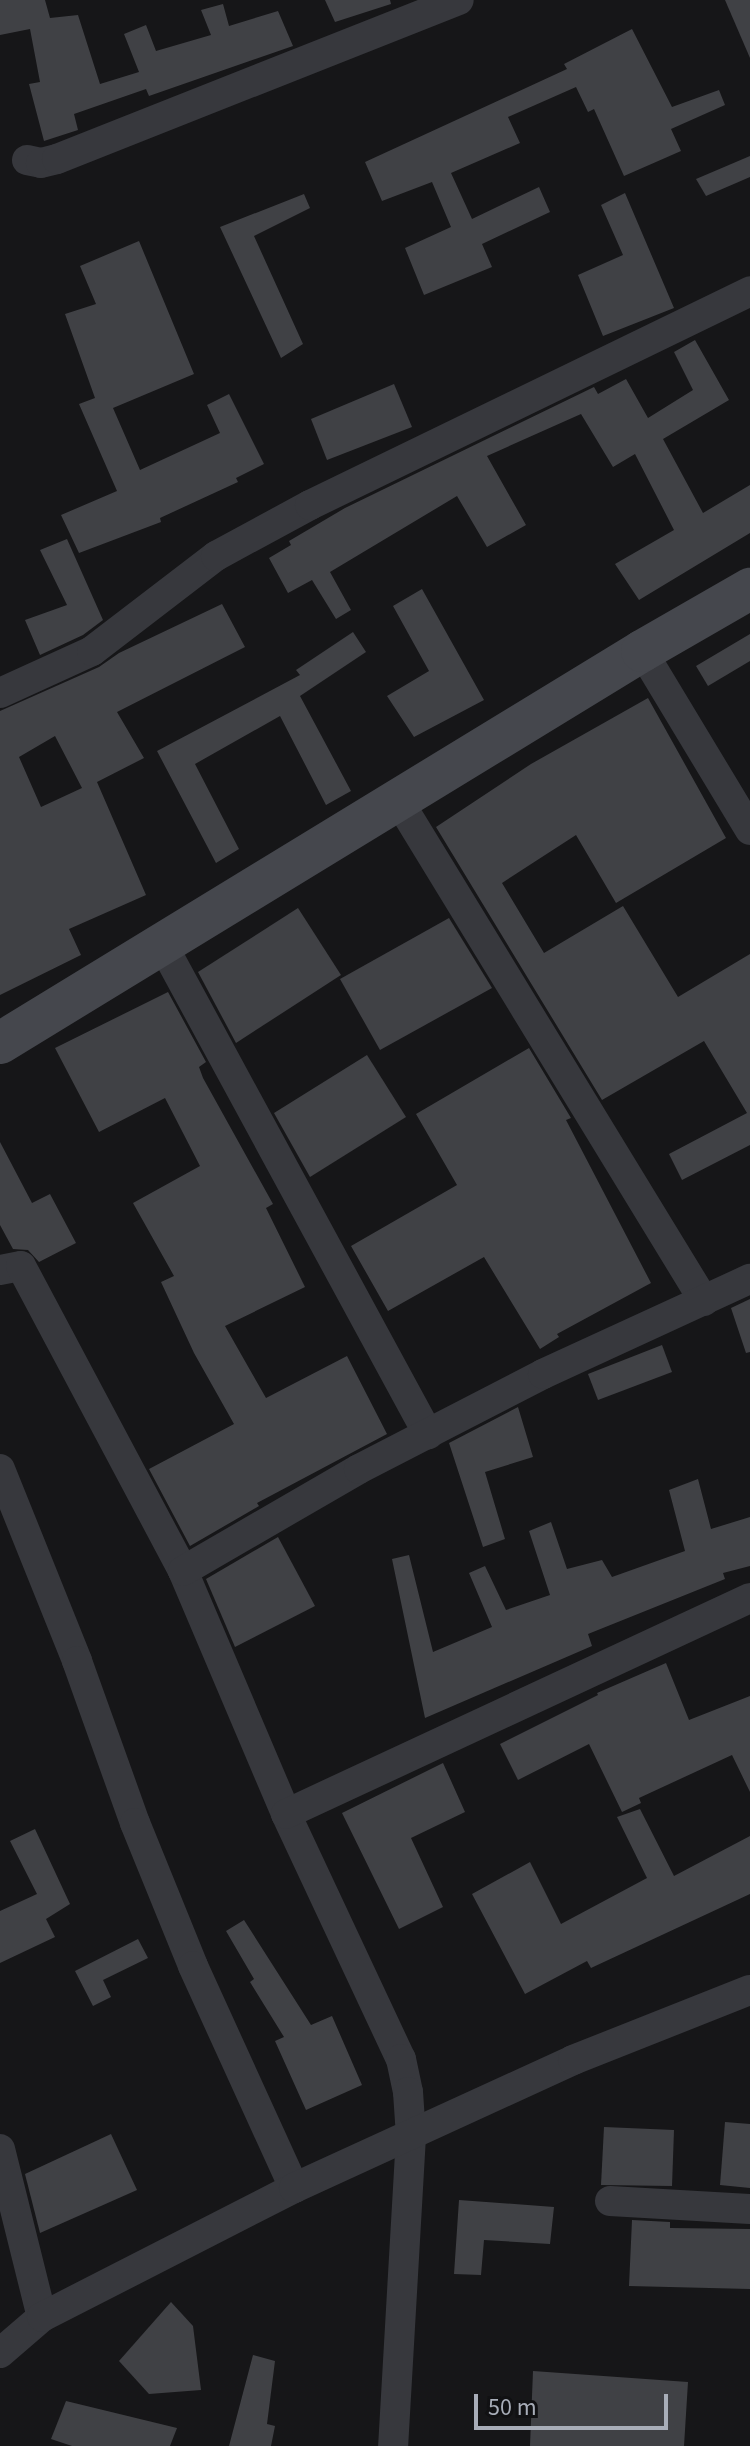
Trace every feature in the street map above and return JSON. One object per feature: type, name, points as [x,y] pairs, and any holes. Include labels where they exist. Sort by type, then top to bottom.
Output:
[{"type":"street","points":[[27,160],[41,163],[57,159],[459,0]]},
{"type":"street","points":[[0,693],[92,651],[216,556],[270,527],[750,291]]},
{"type":"street","points":[[0,1043],[642,651],[750,589]]},
{"type":"street","points":[[642,651],[750,830]]},
{"type":"street","points":[[398,800],[704,1301]]},
{"type":"street","points":[[162,944],[428,1434]]},
{"type":"street","points":[[0,1270],[21,1266],[183,1571],[286,1814],[401,2059],[408,2092],[411,2136],[393,2446]]},
{"type":"street","points":[[183,1571],[428,1434],[543,1374],[750,1279]]},
{"type":"street","points":[[0,1469],[193,1966],[294,2188]]},
{"type":"street","points":[[286,1814],[750,1598]]},
{"type":"street","points":[[0,2353],[42,2317],[294,2188],[573,2060],[750,1990]]},
{"type":"street","points":[[0,2149],[42,2317]]},
{"type":"street","points":[[610,2201],[750,2209]]},
{"type":"building","points":[[0,0],[45,0],[50,18],[78,15],[100,84],[139,72],[124,34],[146,25],[156,51],[211,35],[201,10],[223,4],[229,26],[278,11],[293,46],[149,96],[146,89],[74,114],[78,130],[44,141],[29,84],[40,82],[30,29],[0,35]]},
{"type":"building","points":[[325,0],[390,0],[391,4],[335,22]]},
{"type":"building","points":[[725,0],[750,0],[750,58]]},
{"type":"building","points":[[632,29],[672,107],[719,90],[725,105],[671,129],[681,151],[624,176],[594,109],[588,112],[576,87],[508,117],[520,143],[451,173],[472,219],[539,187],[550,212],[482,244],[492,267],[424,295],[405,248],[451,227],[432,182],[382,201],[365,162],[567,69],[564,64]]},
{"type":"building","points":[[750,156],[750,177],[706,196],[696,179]]},
{"type":"building","points":[[625,193],[674,308],[603,336],[578,275],[623,255],[601,205]]},
{"type":"building","points":[[304,194],[310,208],[254,236],[303,344],[281,358],[220,227]]},
{"type":"building","points":[[139,241],[194,374],[113,408],[140,470],[220,433],[207,405],[229,394],[264,464],[236,478],[238,482],[160,518],[161,522],[79,553],[61,515],[117,491],[79,404],[95,398],[65,314],[96,304],[80,266]]},
{"type":"building","points":[[695,340],[729,400],[663,439],[703,513],[750,485],[750,533],[639,600],[615,564],[674,530],[635,454],[613,467],[581,414],[487,456],[526,525],[487,547],[457,496],[330,572],[351,610],[336,619],[312,580],[288,593],[269,558],[291,545],[289,541],[345,508],[594,387],[598,394],[626,379],[648,418],[693,390],[674,352]]},
{"type":"building","points":[[394,384],[412,427],[327,460],[311,419]]},
{"type":"building","points":[[67,539],[103,620],[83,635],[40,655],[25,620],[67,605],[40,550]]},
{"type":"building","points":[[422,589],[484,700],[414,737],[387,696],[429,671],[393,606]]},
{"type":"building","points":[[222,604],[245,647],[117,712],[144,758],[97,782],[146,895],[69,929],[81,955],[0,995],[0,711],[99,667],[119,653]],"holes":[[[55,736],[82,788],[41,807],[19,757]]]},
{"type":"building","points":[[353,632],[366,652],[300,696],[351,791],[326,805],[280,716],[195,764],[239,849],[216,863],[157,751],[300,675],[296,670]]},
{"type":"building","points":[[750,634],[750,661],[708,686],[696,666]]},
{"type":"building","points":[[648,698],[726,838],[616,903],[576,835],[502,883],[544,953],[623,906],[678,997],[750,954],[750,1145],[682,1180],[669,1154],[747,1113],[704,1041],[602,1100],[436,827],[531,764]]},
{"type":"building","points":[[298,908],[341,975],[236,1043],[198,972]]},
{"type":"building","points":[[449,918],[492,988],[380,1050],[340,979]]},
{"type":"building","points":[[168,992],[206,1062],[199,1067],[203,1078],[273,1204],[266,1208],[305,1287],[225,1326],[266,1398],[347,1356],[387,1434],[257,1503],[259,1506],[190,1546],[149,1469],[234,1424],[194,1353],[161,1282],[174,1276],[133,1203],[200,1166],[165,1098],[99,1132],[55,1048]]},
{"type":"building","points":[[529,1048],[571,1118],[566,1120],[651,1283],[557,1334],[559,1337],[540,1349],[484,1257],[388,1311],[351,1246],[457,1185],[416,1114]]},
{"type":"building","points":[[367,1055],[406,1117],[310,1177],[274,1113]]},
{"type":"building","points":[[0,1142],[32,1203],[50,1194],[76,1243],[39,1262],[28,1250],[13,1249],[0,1225]]},
{"type":"building","points":[[750,1299],[750,1352],[746,1353],[731,1308]]},
{"type":"building","points":[[662,1345],[672,1372],[598,1400],[588,1374]]},
{"type":"building","points":[[518,1407],[533,1457],[485,1472],[505,1539],[483,1547],[449,1443]]},
{"type":"building","points":[[698,1479],[711,1529],[750,1517],[750,1566],[723,1573],[725,1579],[588,1634],[592,1646],[425,1718],[392,1559],[409,1555],[433,1652],[492,1627],[469,1573],[485,1566],[506,1610],[550,1595],[529,1531],[551,1522],[567,1569],[602,1560],[612,1577],[685,1551],[669,1490]]},
{"type":"building","points":[[278,1537],[315,1606],[235,1647],[206,1579]]},
{"type":"building","points":[[666,1663],[689,1720],[750,1696],[750,1792],[732,1755],[639,1798],[641,1803],[622,1812],[589,1744],[518,1780],[500,1744],[597,1693]]},
{"type":"building","points":[[443,1763],[465,1812],[411,1838],[443,1907],[399,1929],[342,1813]]},
{"type":"building","points":[[640,1809],[674,1876],[750,1836],[750,1894],[591,1968],[587,1961],[525,1994],[472,1894],[530,1862],[561,1924],[647,1878],[617,1817]]},
{"type":"building","points":[[35,1829],[70,1904],[46,1919],[55,1937],[0,1963],[0,1911],[37,1894],[10,1841]]},
{"type":"building","points":[[244,1920],[311,2025],[332,2016],[362,2085],[306,2110],[275,2041],[284,2037],[250,1982],[254,1979],[226,1931]]},
{"type":"building","points":[[138,1939],[148,1958],[103,1980],[111,1997],[93,2006],[75,1971]]},
{"type":"building","points":[[725,2122],[750,2124],[750,2188],[720,2185]]},
{"type":"building","points":[[604,2127],[674,2130],[672,2186],[601,2185]]},
{"type":"building","points":[[111,2134],[137,2190],[40,2233],[25,2174]]},
{"type":"building","points":[[459,2200],[554,2207],[550,2244],[484,2240],[481,2275],[454,2274]]},
{"type":"building","points":[[632,2220],[670,2222],[670,2228],[750,2229],[750,2289],[629,2286]]},
{"type":"building","points":[[171,2302],[193,2326],[201,2390],[149,2394],[119,2361]]},
{"type":"building","points":[[253,2355],[275,2361],[267,2424],[275,2426],[271,2446],[229,2446]]},
{"type":"building","points":[[533,2371],[688,2382],[684,2446],[530,2446]]},
{"type":"building","points":[[66,2401],[177,2428],[170,2446],[72,2446],[51,2439]]}]
